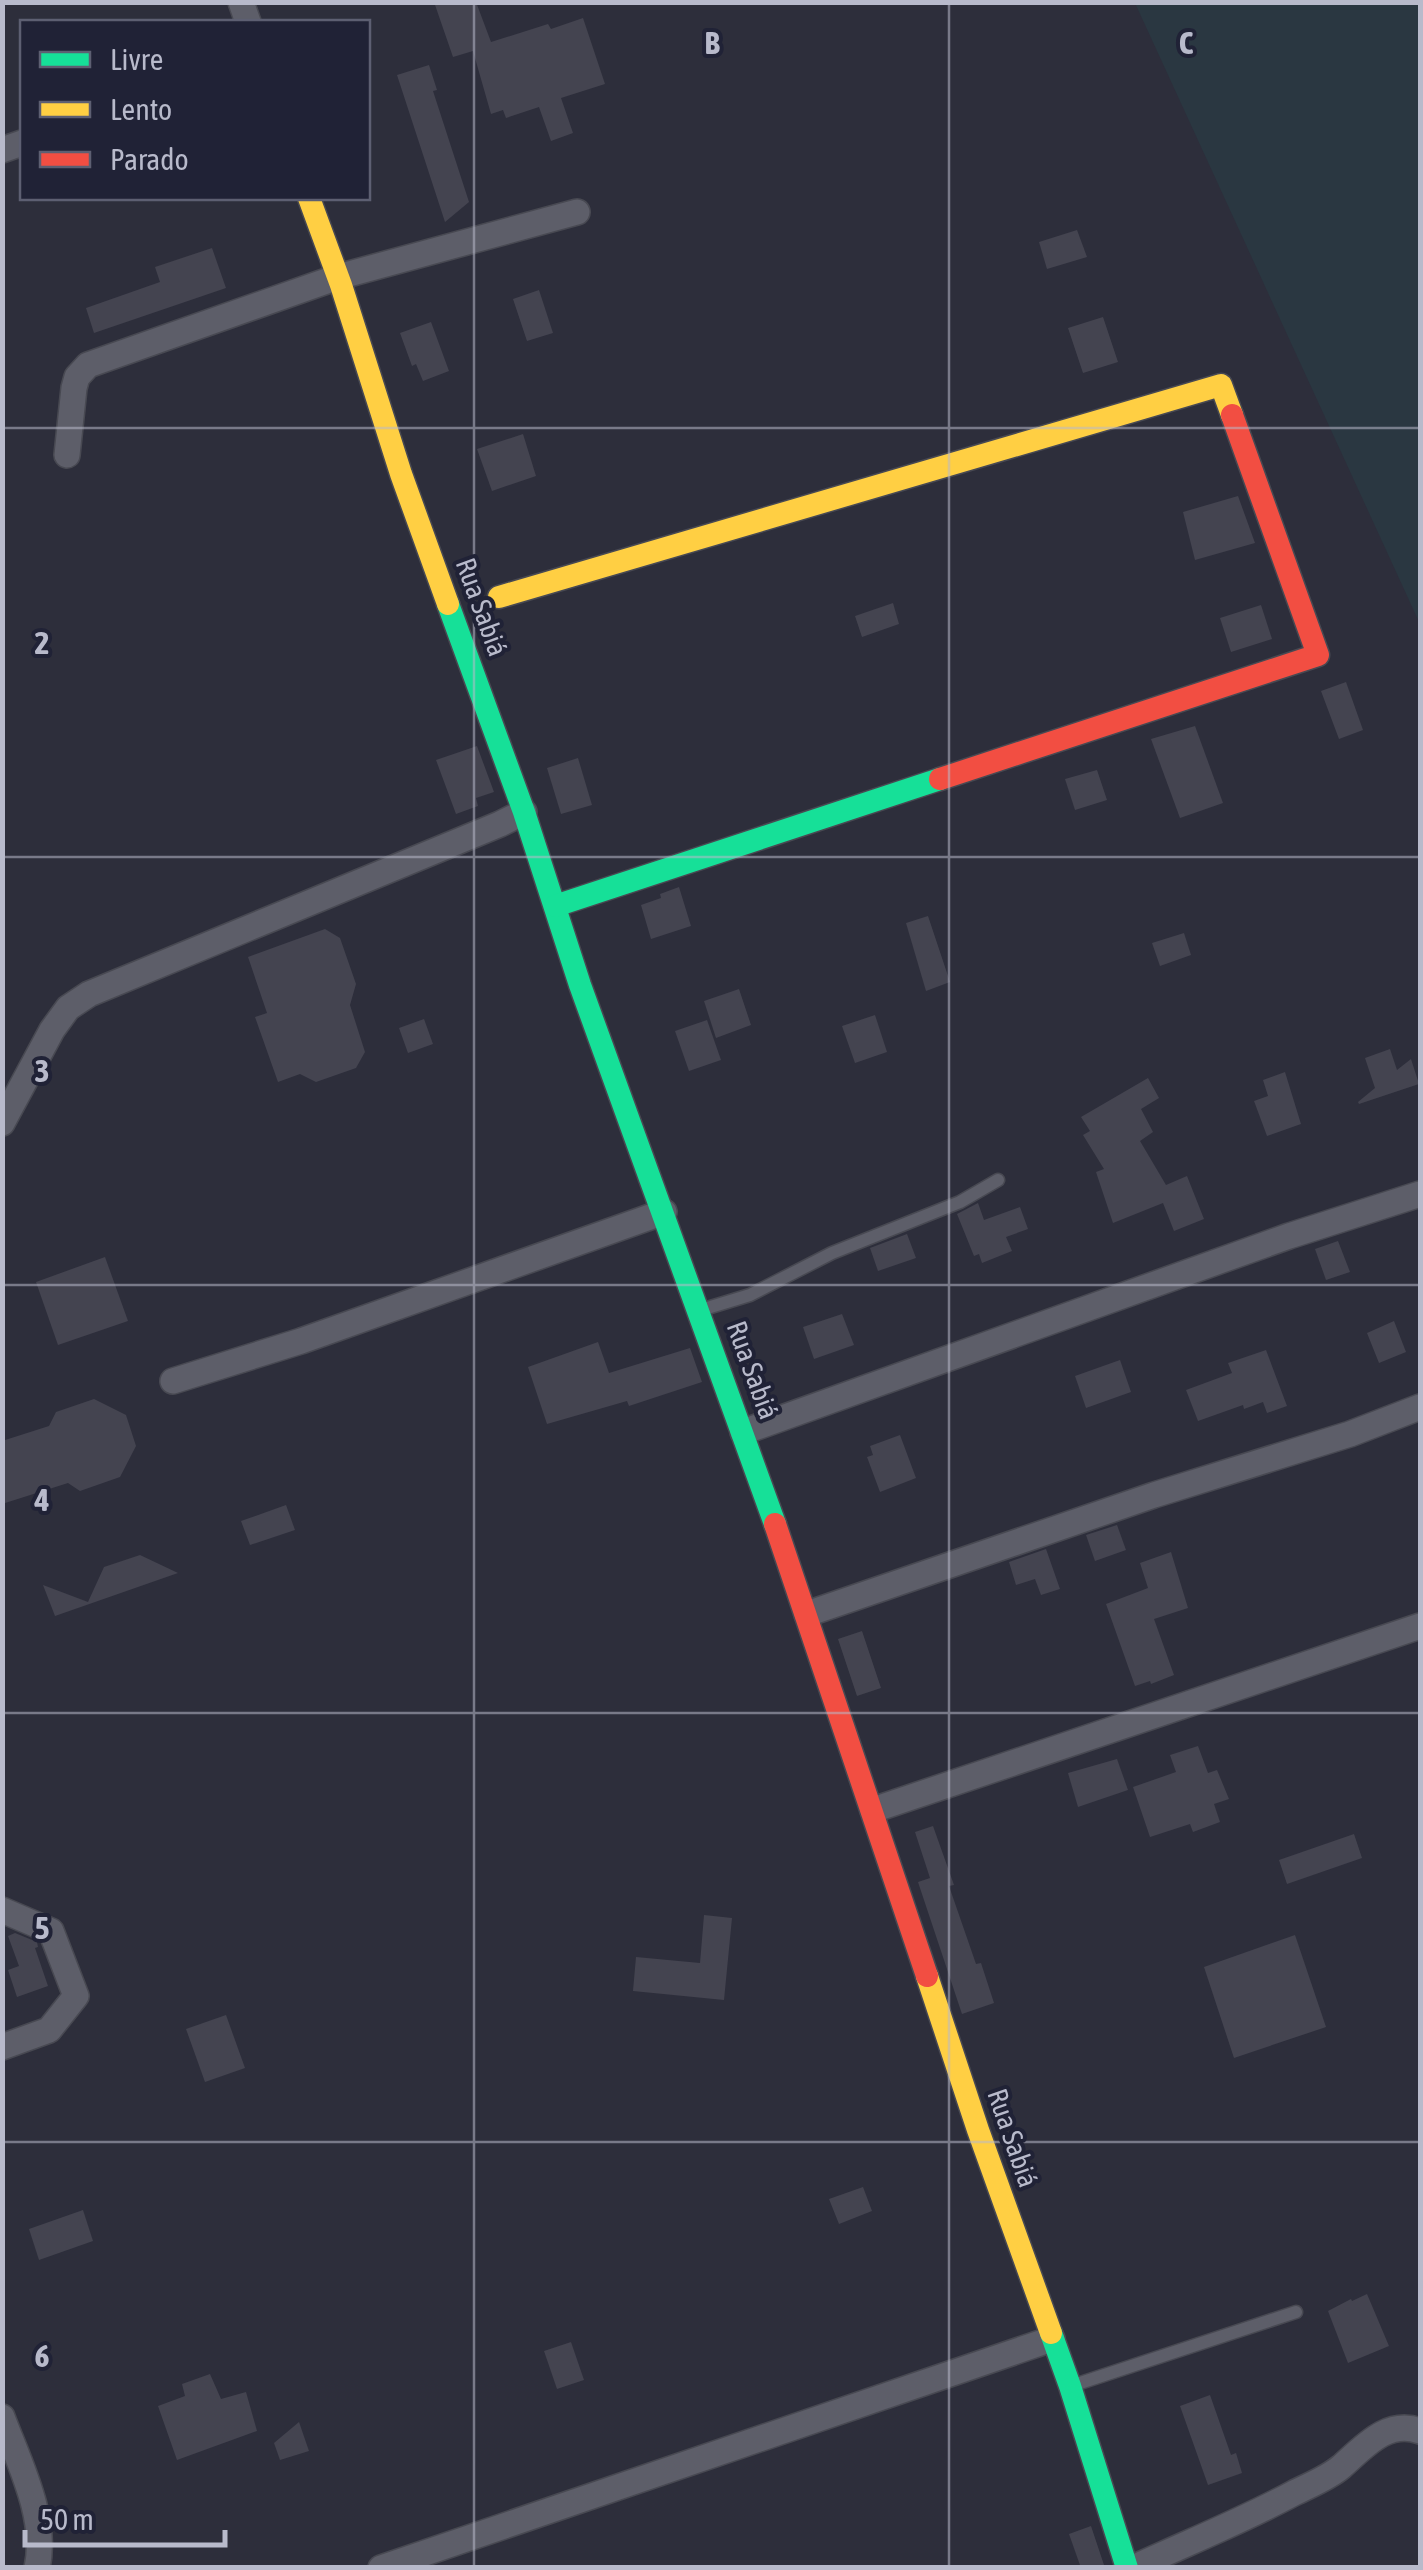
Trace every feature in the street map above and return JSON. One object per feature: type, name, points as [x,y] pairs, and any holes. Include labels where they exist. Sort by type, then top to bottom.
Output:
[{"type":"street","name":"Rua Sabiá","points":[[311,200],[401,474],[524,812],[580,985],[807,1614],[978,2130],[1130,2568]]},
{"type":"street","points":[[67,455],[77,377],[88,364],[338,278],[576,212]]},
{"type":"street","points":[[499,597],[1221,385],[1318,655],[555,906]]},
{"type":"street","points":[[2,1123],[52,1030],[68,1008],[89,994],[524,812]]},
{"type":"street","points":[[743,1432],[1270,1242],[1420,1194]]},
{"type":"street","points":[[173,1381],[301,1341],[664,1212]]},
{"type":"street","points":[[807,1614],[1350,1434],[1420,1407]]},
{"type":"street","points":[[873,1810],[1420,1626]]},
{"type":"street","points":[[2,1910],[51,1931],[76,1996],[49,2030],[2,2047]]},
{"type":"street","points":[[380,2568],[1052,2339]]},
{"type":"street","points":[[2,2418],[30,2487],[42,2550],[38,2568]]},
{"type":"street","points":[[1130,2568],[1326,2477],[1380,2434],[1395,2428],[1420,2430]]},
{"type":"lane","points":[[700,1311],[750,1295],[832,1254],[960,1202],[998,1180]]},
{"type":"lane","points":[[1070,2386],[1296,2312]]},
{"type":"shaded area","points":[[1135,3],[1420,3],[1420,624]]},
{"type":"building","points":[[434,2],[476,2],[491,42],[548,24],[551,29],[583,18],[605,84],[561,98],[573,133],[551,141],[539,107],[506,118],[503,110],[491,114],[473,51],[453,57]]},
{"type":"building","points":[[429,65],[437,90],[433,91],[469,202],[445,222],[397,75]]},
{"type":"building","points":[[1077,230],[1087,257],[1047,269],[1039,242]]},
{"type":"building","points":[[212,248],[226,288],[94,333],[86,308],[160,282],[155,267]]},
{"type":"building","points":[[539,290],[553,333],[527,341],[513,299]]},
{"type":"building","points":[[1103,317],[1118,362],[1083,373],[1068,328]]},
{"type":"building","points":[[431,322],[449,371],[423,381],[416,364],[412,366],[400,333]]},
{"type":"building","points":[[523,434],[536,476],[492,491],[477,449]]},
{"type":"building","points":[[1238,496],[1255,543],[1195,560],[1183,512]]},
{"type":"building","points":[[893,603],[899,624],[862,637],[855,616]]},
{"type":"building","points":[[1261,605],[1272,639],[1231,652],[1220,618]]},
{"type":"building","points":[[1346,682],[1363,730],[1339,739],[1321,691]]},
{"type":"building","points":[[1195,726],[1223,803],[1180,818],[1151,739]]},
{"type":"building","points":[[477,746],[494,792],[476,798],[478,806],[456,814],[436,760]]},
{"type":"building","points":[[578,758],[592,805],[561,814],[547,768]]},
{"type":"building","points":[[1097,770],[1107,800],[1075,810],[1065,779]]},
{"type":"building","points":[[679,887],[691,926],[651,939],[641,905]]},
{"type":"building","points":[[928,916],[950,982],[926,991],[906,923]]},
{"type":"building","points":[[325,929],[340,938],[356,984],[350,1005],[365,1052],[356,1068],[316,1082],[300,1074],[278,1082],[255,1017],[267,1013],[248,957]]},
{"type":"building","points":[[1184,933],[1191,955],[1160,966],[1152,943]]},
{"type":"building","points":[[739,989],[751,1025],[716,1038],[704,1001]]},
{"type":"building","points":[[875,1015],[887,1052],[855,1063],[842,1026]]},
{"type":"building","points":[[424,1019],[433,1044],[408,1053],[399,1028]]},
{"type":"building","points":[[707,1020],[721,1060],[689,1071],[675,1031]]},
{"type":"building","points":[[1390,1049],[1397,1070],[1411,1059],[1419,1084],[1359,1104],[1375,1088],[1365,1058]]},
{"type":"building","points":[[1285,1072],[1301,1124],[1267,1136],[1254,1101],[1268,1096],[1263,1080]]},
{"type":"building","points":[[1148,1078],[1159,1098],[1141,1109],[1153,1132],[1140,1141],[1166,1185],[1187,1176],[1204,1219],[1174,1231],[1163,1203],[1113,1223],[1096,1172],[1104,1169],[1083,1135],[1090,1131],[1081,1117]]},
{"type":"building","points":[[978,1203],[984,1220],[1020,1207],[1028,1229],[1006,1237],[1012,1251],[982,1263],[979,1254],[974,1256],[957,1214]]},
{"type":"building","points":[[907,1234],[916,1258],[878,1271],[870,1248]]},
{"type":"building","points":[[1338,1241],[1350,1272],[1326,1280],[1315,1249]]},
{"type":"building","points":[[105,1257],[128,1321],[58,1345],[36,1282]]},
{"type":"building","points":[[842,1314],[854,1345],[814,1359],[803,1327]]},
{"type":"building","points":[[1394,1321],[1406,1352],[1379,1363],[1367,1333]]},
{"type":"building","points":[[598,1342],[609,1373],[690,1348],[702,1382],[629,1406],[627,1401],[547,1424],[528,1367]]},
{"type":"building","points":[[1266,1350],[1287,1406],[1267,1413],[1263,1402],[1244,1409],[1243,1405],[1198,1421],[1186,1390],[1232,1373],[1228,1363]]},
{"type":"building","points":[[1120,1360],[1131,1392],[1086,1408],[1075,1376]]},
{"type":"building","points":[[94,1399],[126,1415],[136,1446],[120,1477],[80,1491],[68,1483],[2,1504],[2,1441],[49,1426],[56,1412]]},
{"type":"building","points":[[900,1435],[916,1478],[880,1492],[867,1457],[873,1455],[870,1446]]},
{"type":"building","points":[[286,1505],[295,1530],[250,1545],[241,1521]]},
{"type":"building","points":[[1117,1525],[1126,1550],[1095,1561],[1086,1535]]},
{"type":"building","points":[[1046,1549],[1060,1589],[1041,1595],[1035,1579],[1016,1585],[1009,1562]]},
{"type":"building","points":[[1171,1552],[1188,1608],[1154,1619],[1174,1675],[1135,1686],[1106,1604],[1148,1588],[1140,1563]]},
{"type":"building","points":[[140,1555],[178,1573],[55,1616],[43,1585],[88,1602],[104,1567]]},
{"type":"building","points":[[862,1631],[881,1688],[857,1696],[838,1639]]},
{"type":"building","points":[[1198,1746],[1208,1773],[1217,1770],[1229,1799],[1214,1804],[1220,1822],[1193,1832],[1190,1824],[1150,1837],[1133,1787],[1176,1772],[1170,1755]]},
{"type":"building","points":[[1117,1759],[1128,1790],[1078,1807],[1068,1773]]},
{"type":"building","points":[[933,1826],[954,1885],[949,1886],[994,2003],[962,2014],[918,1882],[930,1878],[915,1832]]},
{"type":"building","points":[[1354,1834],[1362,1858],[1287,1884],[1279,1860]]},
{"type":"building","points":[[704,1915],[732,1918],[724,2000],[633,1991],[636,1957],[700,1963]]},
{"type":"building","points":[[15,1933],[37,1942],[35,1948],[48,1986],[17,1997],[8,1970],[19,1966],[8,1936]]},
{"type":"building","points":[[1295,1935],[1326,2027],[1234,2058],[1204,1967]]},
{"type":"building","points":[[226,2015],[245,2068],[205,2082],[186,2029]]},
{"type":"building","points":[[863,2187],[872,2211],[839,2224],[829,2199]]},
{"type":"building","points":[[83,2210],[93,2241],[39,2260],[29,2229]]},
{"type":"building","points":[[1367,2294],[1389,2346],[1348,2363],[1328,2311]]},
{"type":"building","points":[[571,2342],[584,2380],[557,2389],[544,2351]]},
{"type":"building","points":[[210,2374],[221,2399],[246,2392],[257,2431],[177,2460],[158,2406],[185,2396],[182,2384]]},
{"type":"building","points":[[1210,2395],[1231,2455],[1236,2453],[1242,2473],[1208,2485],[1180,2406]]},
{"type":"building","points":[[299,2422],[309,2451],[280,2460],[274,2443]]},
{"type":"building","points":[[1091,2526],[1105,2568],[1081,2568],[1069,2534]]},
{"type":"traffic: fast","points":[[448,604],[524,812],[580,985],[775,1524]]},
{"type":"traffic: fast","points":[[555,906],[940,779]]},
{"type":"traffic: fast","points":[[1051,2333],[1127,2568]]},
{"type":"traffic: slow","points":[[310,200],[448,604]]},
{"type":"traffic: slow","points":[[499,597],[1221,385],[1232,415]]},
{"type":"traffic: slow","points":[[927,1976],[1051,2333]]},
{"type":"traffic: jam","points":[[940,779],[1318,655],[1232,415]]},
{"type":"traffic: jam","points":[[775,1524],[927,1976]]}]
